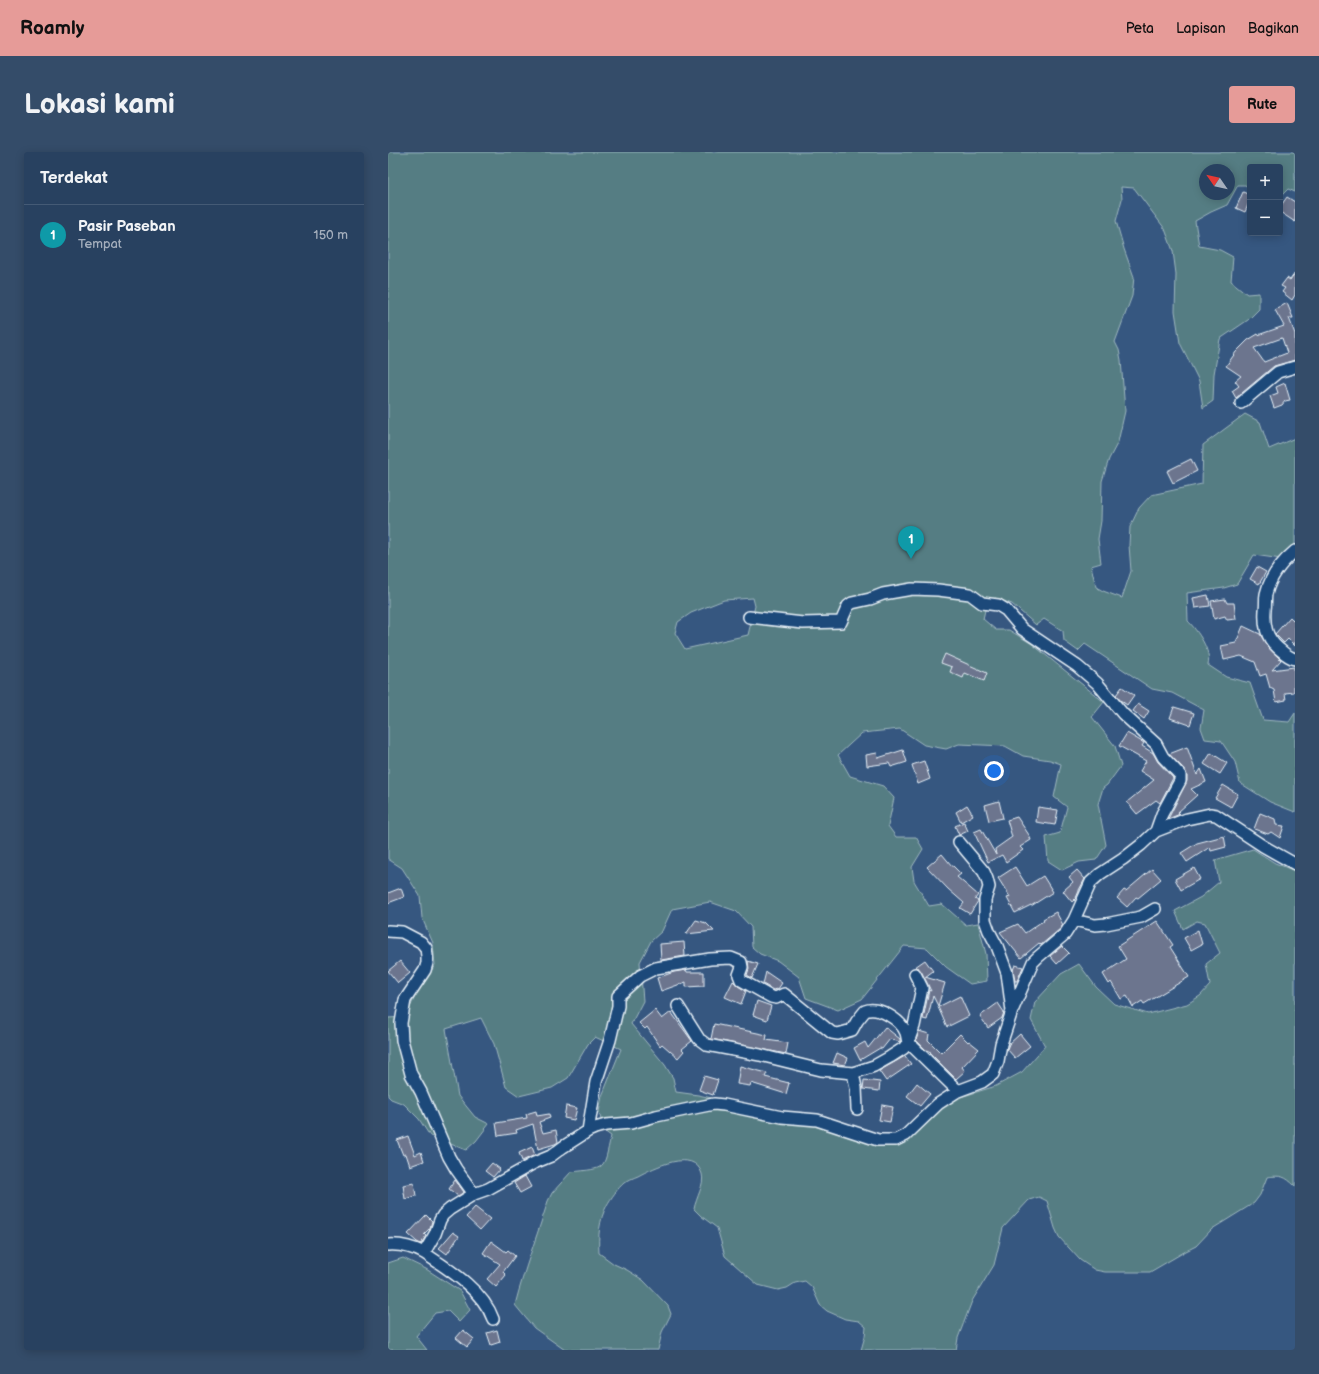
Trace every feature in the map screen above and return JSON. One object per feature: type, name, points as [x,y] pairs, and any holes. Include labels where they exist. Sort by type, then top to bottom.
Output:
[{"type":"street","points":[[1241,403],[1278,372],[1295,367]]},
{"type":"street","points":[[1295,551],[1282,563],[1274,576],[1266,594],[1265,614],[1266,628],[1272,642],[1285,654],[1295,659]]},
{"type":"street","points":[[424,1253],[435,1234],[443,1215],[450,1209],[474,1194],[488,1189],[534,1163],[551,1156],[588,1131],[606,1125],[631,1122],[714,1104],[782,1117],[817,1120],[878,1140],[896,1140],[906,1135],[934,1107],[958,1091],[982,1082],[993,1074],[1012,1012],[1034,962],[1065,934],[1074,920],[1091,882],[1108,868],[1124,859],[1156,830],[1162,814],[1180,781],[1180,775],[1163,757],[1156,744],[1123,714],[1097,683],[1077,666],[1022,630],[1006,610],[998,605],[982,602],[970,594],[912,589],[883,594],[852,603],[848,606],[841,622],[803,623],[749,617]]},
{"type":"street","points":[[1156,830],[1187,819],[1210,814],[1216,815],[1263,846],[1295,864]]},
{"type":"street","points":[[959,842],[984,872],[987,879],[989,887],[985,900],[985,920],[1007,973],[1012,1012]]},
{"type":"street","points":[[1074,920],[1095,925],[1106,924],[1141,917],[1155,909]]},
{"type":"street","points":[[388,932],[402,932],[421,942],[426,948],[428,956],[425,970],[405,1000],[401,1023],[402,1040],[411,1074],[421,1092],[449,1157],[474,1194]]},
{"type":"street","points":[[588,1131],[596,1082],[610,1040],[618,1006],[618,996],[640,976],[656,968],[710,959],[731,958],[741,962],[742,967],[739,975],[741,980],[771,997],[776,998],[784,994],[832,1033],[838,1034],[852,1030],[865,1011],[877,1010],[885,1013],[902,1026],[906,1033],[908,1042],[958,1091]]},
{"type":"street","points":[[678,1006],[699,1039],[707,1045],[760,1055],[821,1070],[853,1073],[874,1066],[890,1057],[904,1048],[908,1042],[914,1026],[922,988],[915,974]]},
{"type":"street","points":[[853,1073],[856,1088],[857,1109]]},
{"type":"street","points":[[388,1245],[395,1244],[409,1246],[424,1253],[454,1274],[470,1287],[485,1303],[493,1319]]},
{"type":"green space","points":[[388,152],[1295,152],[1295,192],[1288,189],[1283,194],[1283,164],[1247,164],[1247,186],[1238,185],[1235,190],[1235,164],[1199,164],[1199,200],[1230,200],[1227,205],[1195,221],[1199,246],[1220,250],[1233,257],[1231,281],[1247,294],[1259,293],[1259,309],[1248,320],[1220,339],[1214,374],[1213,401],[1203,408],[1199,381],[1180,343],[1175,311],[1176,274],[1173,251],[1165,229],[1134,188],[1121,187],[1122,199],[1116,221],[1134,277],[1132,296],[1115,342],[1119,350],[1121,360],[1125,411],[1118,442],[1109,459],[1102,481],[1101,521],[1098,539],[1101,563],[1091,566],[1096,587],[1122,598],[1131,571],[1129,545],[1130,527],[1139,508],[1151,495],[1202,484],[1203,445],[1245,414],[1260,422],[1269,449],[1295,438],[1295,561],[1254,555],[1237,584],[1224,588],[1187,593],[1188,621],[1206,647],[1209,659],[1208,665],[1226,677],[1250,683],[1263,720],[1289,722],[1295,713],[1295,812],[1270,802],[1240,783],[1235,762],[1221,741],[1205,739],[1201,728],[1204,710],[1172,693],[1152,689],[1085,644],[1078,651],[1064,641],[1063,631],[1044,619],[1036,625],[1012,604],[995,598],[985,610],[983,619],[996,630],[1009,630],[1032,644],[1104,702],[1092,717],[1115,746],[1121,766],[1103,788],[1098,804],[1106,845],[1096,860],[1079,862],[1062,870],[1048,861],[1046,837],[1060,833],[1067,807],[1054,797],[1061,764],[1050,760],[1023,756],[1005,746],[959,744],[946,749],[924,745],[900,729],[862,733],[838,755],[850,776],[883,786],[894,798],[888,826],[896,837],[916,837],[923,849],[912,867],[914,881],[929,906],[942,904],[966,925],[978,923],[986,954],[987,981],[970,984],[946,967],[927,948],[904,946],[862,999],[838,1010],[806,998],[799,977],[778,961],[760,954],[752,947],[751,927],[736,911],[710,902],[672,909],[662,931],[651,941],[640,962],[643,1001],[631,1024],[665,1065],[673,1078],[676,1092],[749,1106],[836,1120],[865,1132],[889,1145],[904,1143],[933,1113],[951,1100],[996,1086],[1022,1072],[1045,1046],[1031,1020],[1035,1002],[1061,974],[1079,964],[1096,987],[1114,1004],[1148,1014],[1187,1004],[1200,996],[1210,985],[1206,964],[1220,953],[1205,923],[1197,921],[1183,929],[1175,911],[1201,897],[1219,882],[1215,860],[1253,849],[1275,863],[1295,871],[1295,1186],[1282,1177],[1267,1177],[1260,1195],[1254,1203],[1212,1229],[1196,1246],[1150,1272],[1105,1272],[1095,1270],[1080,1260],[1059,1237],[1047,1201],[1039,1197],[1029,1200],[1003,1228],[994,1265],[972,1301],[958,1338],[956,1350],[861,1350],[866,1327],[859,1321],[845,1319],[827,1311],[820,1305],[812,1287],[805,1281],[795,1283],[787,1288],[778,1290],[758,1285],[725,1256],[717,1228],[694,1209],[703,1178],[698,1166],[691,1162],[673,1162],[653,1169],[624,1183],[617,1190],[604,1211],[599,1234],[599,1253],[614,1264],[643,1280],[668,1306],[671,1314],[662,1332],[658,1350],[565,1350],[534,1328],[515,1305],[522,1279],[552,1193],[571,1172],[591,1170],[602,1166],[604,1162],[611,1136],[604,1131],[599,1112],[602,1096],[621,1049],[595,1037],[588,1044],[568,1078],[552,1088],[519,1096],[506,1087],[494,1044],[481,1018],[446,1029],[458,1096],[475,1117],[489,1124],[476,1141],[466,1150],[430,1136],[419,1119],[404,1104],[391,1099],[388,1096],[388,1018],[406,1017],[416,994],[435,965],[433,943],[422,918],[420,896],[402,868],[388,859]],"holes":[[[753,598],[755,606],[748,635],[685,649],[675,633],[678,622],[691,613],[724,600]]]},
{"type":"green space","points":[[403,1258],[426,1269],[460,1291],[470,1310],[459,1322],[448,1311],[435,1313],[416,1336],[427,1350],[388,1350],[388,1263]]},
{"type":"building","points":[[1243,192],[1247,194],[1247,207],[1245,212],[1236,208]]},
{"type":"building","points":[[1287,197],[1295,202],[1295,222],[1283,214],[1283,203]]},
{"type":"building","points":[[1295,273],[1295,295],[1292,300],[1282,292],[1285,288],[1281,286],[1287,278],[1290,280]]},
{"type":"building","points":[[1287,303],[1293,318],[1289,318],[1295,334],[1295,360],[1274,366],[1236,398],[1232,391],[1239,386],[1235,381],[1241,376],[1226,366],[1236,352],[1248,340],[1258,334],[1284,326],[1275,310]],"holes":[[[1282,338],[1287,353],[1264,362],[1254,348]]]},
{"type":"building","points":[[1285,383],[1290,400],[1285,401],[1282,405],[1274,408],[1270,396],[1278,393],[1276,387]]},
{"type":"building","points":[[1191,459],[1197,471],[1173,483],[1167,471]]},
{"type":"building","points":[[1257,567],[1266,572],[1259,584],[1250,579]]},
{"type":"building","points":[[1208,595],[1210,606],[1195,608],[1193,598]]},
{"type":"building","points":[[1225,599],[1227,603],[1234,603],[1236,619],[1227,620],[1225,616],[1214,619],[1211,601]]},
{"type":"building","points":[[1290,617],[1295,622],[1295,646],[1288,639],[1284,643],[1275,634]]},
{"type":"building","points":[[1243,626],[1260,634],[1268,647],[1281,660],[1272,670],[1294,667],[1294,692],[1285,693],[1286,700],[1276,702],[1274,690],[1270,688],[1266,674],[1260,676],[1255,662],[1241,656],[1224,660],[1221,646],[1236,643]]},
{"type":"building","points":[[945,654],[987,673],[984,681],[965,673],[963,678],[950,672],[952,667],[941,663]]},
{"type":"building","points":[[1122,687],[1134,695],[1127,705],[1116,695]]},
{"type":"building","points":[[1138,704],[1149,711],[1144,719],[1133,711]]},
{"type":"building","points":[[1174,707],[1194,713],[1190,725],[1170,718]]},
{"type":"building","points":[[1127,733],[1144,743],[1142,746],[1153,753],[1158,762],[1173,778],[1160,803],[1156,800],[1137,814],[1127,802],[1154,780],[1140,771],[1146,761],[1119,746]]},
{"type":"building","points":[[1187,747],[1197,775],[1201,769],[1206,782],[1191,789],[1197,795],[1178,812],[1180,814],[1168,819],[1187,781],[1185,770],[1169,754]]},
{"type":"building","points":[[903,750],[907,762],[891,767],[889,763],[867,766],[866,755],[877,753],[878,758]]},
{"type":"building","points":[[1211,753],[1227,763],[1220,774],[1204,764]]},
{"type":"building","points":[[924,761],[930,779],[918,784],[912,765]]},
{"type":"building","points":[[1223,785],[1238,794],[1231,807],[1215,798]]},
{"type":"building","points":[[999,801],[1003,818],[989,821],[985,805]]},
{"type":"building","points":[[967,805],[973,815],[961,822],[956,812]]},
{"type":"building","points":[[1038,807],[1058,810],[1055,825],[1036,822]]},
{"type":"building","points":[[1260,813],[1275,819],[1276,825],[1284,826],[1280,838],[1271,832],[1268,834],[1254,829]]},
{"type":"building","points":[[1017,817],[1031,840],[1020,847],[1023,850],[1006,862],[1002,855],[988,862],[974,832],[981,829],[996,855],[995,849],[1012,837],[1007,820]]},
{"type":"building","points":[[964,822],[968,831],[959,835],[955,826]]},
{"type":"building","points":[[1224,836],[1226,847],[1211,851],[1210,847],[1187,862],[1181,853],[1197,843]]},
{"type":"building","points":[[942,854],[961,874],[957,877],[978,895],[975,899],[978,901],[970,914],[960,908],[964,903],[927,867]]},
{"type":"building","points":[[1015,867],[1027,886],[1043,876],[1053,892],[1031,906],[1015,913],[1007,898],[1010,897],[998,878]]},
{"type":"building","points":[[1194,868],[1200,879],[1181,890],[1175,879]]},
{"type":"building","points":[[1152,869],[1161,879],[1138,898],[1136,897],[1127,907],[1117,898],[1124,890],[1126,891]]},
{"type":"building","points":[[1077,870],[1085,879],[1076,898],[1072,902],[1063,891],[1073,882],[1069,877]]},
{"type":"building","points":[[401,888],[404,897],[388,903],[388,893]]},
{"type":"building","points":[[1056,912],[1063,925],[1060,929],[1041,945],[1039,943],[1021,958],[1000,932],[1018,924],[1025,933],[1044,920],[1043,919]]},
{"type":"building","points":[[696,920],[706,923],[714,931],[686,934]]},
{"type":"building","points":[[1157,921],[1173,945],[1170,947],[1189,977],[1144,1004],[1142,1001],[1133,1007],[1127,996],[1121,999],[1111,982],[1109,984],[1103,974],[1126,959],[1118,946]]},
{"type":"building","points":[[1198,930],[1202,944],[1191,950],[1184,938]]},
{"type":"building","points":[[684,942],[685,956],[661,960],[660,944]]},
{"type":"building","points":[[1062,946],[1069,953],[1057,964],[1050,956]]},
{"type":"building","points":[[925,960],[933,971],[925,977],[945,983],[938,1006],[933,996],[927,1020],[923,1019],[929,990],[931,991],[921,971],[915,967]]},
{"type":"building","points":[[400,961],[410,973],[398,983],[388,971]]},
{"type":"building","points":[[748,961],[758,964],[752,978],[747,975],[749,969]]},
{"type":"building","points":[[1015,965],[1023,967],[1017,981],[1015,981],[1013,970]]},
{"type":"building","points":[[686,970],[687,972],[704,972],[704,986],[686,987],[686,982],[661,991],[657,978],[674,972]]},
{"type":"building","points":[[766,972],[782,983],[778,989],[773,990],[763,984]]},
{"type":"building","points":[[733,981],[746,991],[741,1004],[725,997]]},
{"type":"building","points":[[960,996],[969,1016],[947,1027],[938,1007]]},
{"type":"building","points":[[757,1001],[771,1006],[767,1020],[753,1015]]},
{"type":"building","points":[[998,1003],[1004,1012],[1002,1018],[988,1028],[980,1016]]},
{"type":"building","points":[[655,1010],[662,1019],[671,1012],[692,1041],[682,1049],[684,1051],[678,1058],[662,1044],[660,1046],[647,1027],[645,1029],[639,1023]]},
{"type":"building","points":[[714,1024],[767,1035],[766,1040],[788,1043],[786,1054],[711,1039]]},
{"type":"building","points":[[885,1027],[900,1039],[900,1042],[890,1039],[882,1049],[880,1048],[860,1060],[854,1048],[865,1042],[868,1048]]},
{"type":"building","points":[[919,1031],[929,1034],[928,1040],[941,1053],[960,1034],[968,1042],[969,1041],[979,1049],[962,1067],[965,1071],[956,1079],[930,1053],[931,1052],[926,1050],[916,1040]]},
{"type":"building","points":[[1020,1034],[1030,1046],[1015,1058],[1007,1049],[1009,1044]]},
{"type":"building","points":[[837,1053],[848,1058],[845,1065],[833,1063]]},
{"type":"building","points":[[905,1056],[911,1064],[886,1081],[879,1071]]},
{"type":"building","points":[[740,1066],[767,1073],[765,1077],[789,1083],[786,1094],[751,1083],[750,1086],[737,1084]]},
{"type":"building","points":[[704,1076],[718,1080],[713,1095],[699,1090]]},
{"type":"building","points":[[864,1080],[880,1082],[879,1091],[863,1089]]},
{"type":"building","points":[[917,1083],[930,1094],[920,1106],[907,1096]]},
{"type":"building","points":[[882,1105],[893,1107],[890,1122],[879,1120]]},
{"type":"building","points":[[566,1106],[577,1108],[574,1120],[564,1118]]},
{"type":"building","points":[[536,1111],[537,1116],[549,1114],[550,1118],[539,1122],[543,1133],[556,1130],[558,1142],[538,1149],[533,1124],[516,1130],[517,1133],[498,1136],[496,1123],[527,1118],[526,1114]]},
{"type":"building","points":[[408,1136],[415,1155],[421,1152],[424,1161],[410,1166],[406,1154],[403,1155],[397,1140]]},
{"type":"building","points":[[532,1147],[535,1155],[522,1161],[519,1153]]},
{"type":"building","points":[[492,1163],[500,1169],[493,1177],[485,1171]]},
{"type":"building","points":[[525,1176],[531,1187],[520,1193],[514,1183]]},
{"type":"building","points":[[455,1180],[464,1192],[458,1196],[449,1189]]},
{"type":"building","points":[[414,1183],[416,1196],[405,1199],[403,1185]]},
{"type":"building","points":[[475,1207],[490,1219],[480,1230],[466,1217]]},
{"type":"building","points":[[426,1215],[432,1221],[430,1228],[424,1234],[426,1236],[421,1244],[408,1234]]},
{"type":"building","points":[[453,1232],[459,1236],[447,1254],[439,1248]]},
{"type":"building","points":[[491,1241],[506,1252],[508,1250],[515,1256],[503,1272],[506,1275],[496,1287],[487,1279],[500,1264],[483,1253]]},
{"type":"building","points":[[463,1330],[474,1339],[467,1347],[456,1338]]},
{"type":"building","points":[[497,1330],[500,1342],[491,1345],[487,1333]]},
{"type":"place","name":"Pasir Paseban","points":[[911,559]]}]
